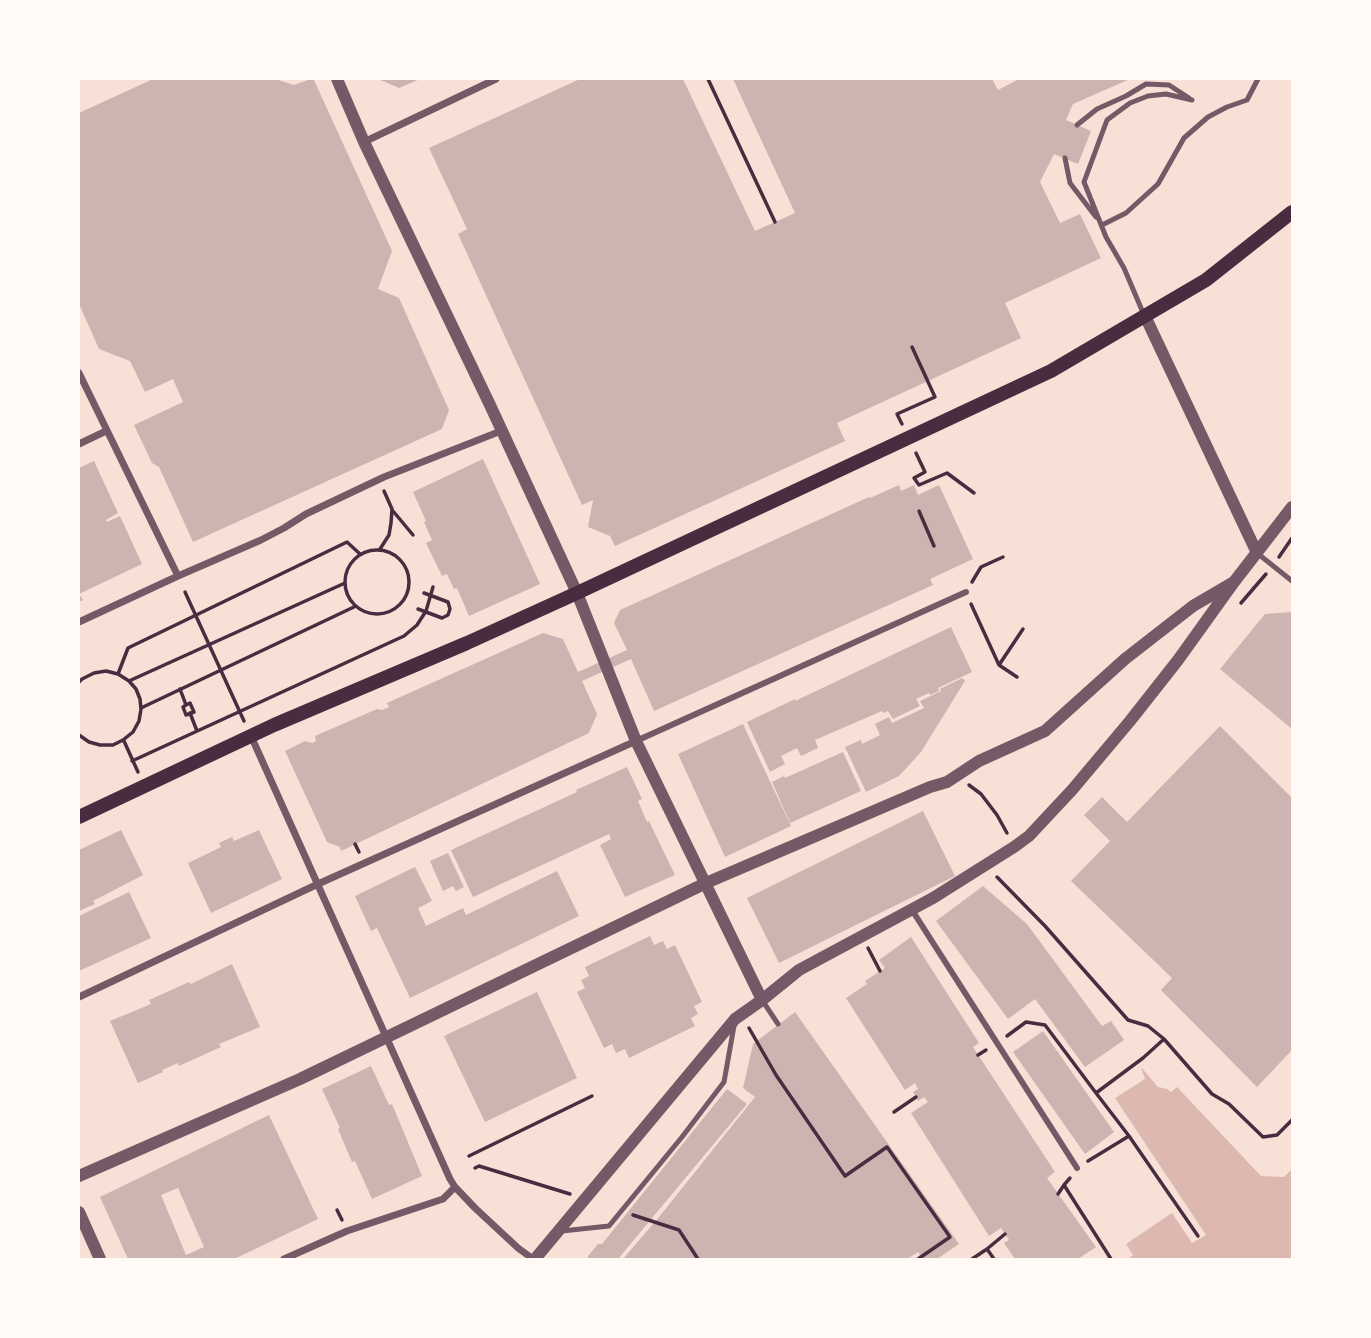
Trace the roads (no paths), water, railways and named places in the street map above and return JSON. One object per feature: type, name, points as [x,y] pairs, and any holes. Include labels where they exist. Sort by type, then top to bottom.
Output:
[{"type":"main road","points":[[79,817],[251,736],[577,593],[1051,371],[1206,280],[1292,212]]},
{"type":"street","points":[[337,79],[364,142],[577,593],[636,741],[762,1000]]},
{"type":"street","points":[[364,142],[496,79]]},
{"type":"street","points":[[1145,316],[1257,553]]},
{"type":"street","points":[[79,373],[178,576]]},
{"type":"street","points":[[79,622],[261,540],[306,514],[379,480],[501,431]]},
{"type":"street","points":[[79,444],[106,432]]},
{"type":"street","points":[[251,736],[450,1179],[501,1232],[534,1259],[738,1016],[799,970],[933,898],[1029,836],[1121,732],[1292,507]]},
{"type":"street","points":[[79,1177],[300,1079],[706,883],[947,782],[979,761],[1045,731],[1125,659],[1193,606],[1234,582]]},
{"type":"street","points":[[79,997],[318,884],[966,592]]},
{"type":"street","points":[[911,909],[1077,1168]]},
{"type":"street","points":[[284,1259],[347,1231],[443,1199],[455,1187]]},
{"type":"street","points":[[79,1212],[100,1259]]},
{"type":"lane","points":[[1102,225],[1126,213],[1158,184],[1184,138],[1208,117],[1247,100],[1258,79]]},
{"type":"lane","points":[[1077,125],[1097,108],[1146,84],[1169,85],[1192,100],[1166,94],[1148,96],[1130,103],[1107,120],[1084,182],[1106,237],[1124,268],[1145,316]]},
{"type":"lane","points":[[1065,158],[1070,183],[1102,225]]},
{"type":"lane","points":[[1257,553],[1292,581]]},
{"type":"lane","points":[[762,1000],[778,1024]]},
{"type":"lane","points":[[556,1232],[609,1226],[724,1082],[738,1016]]}]
